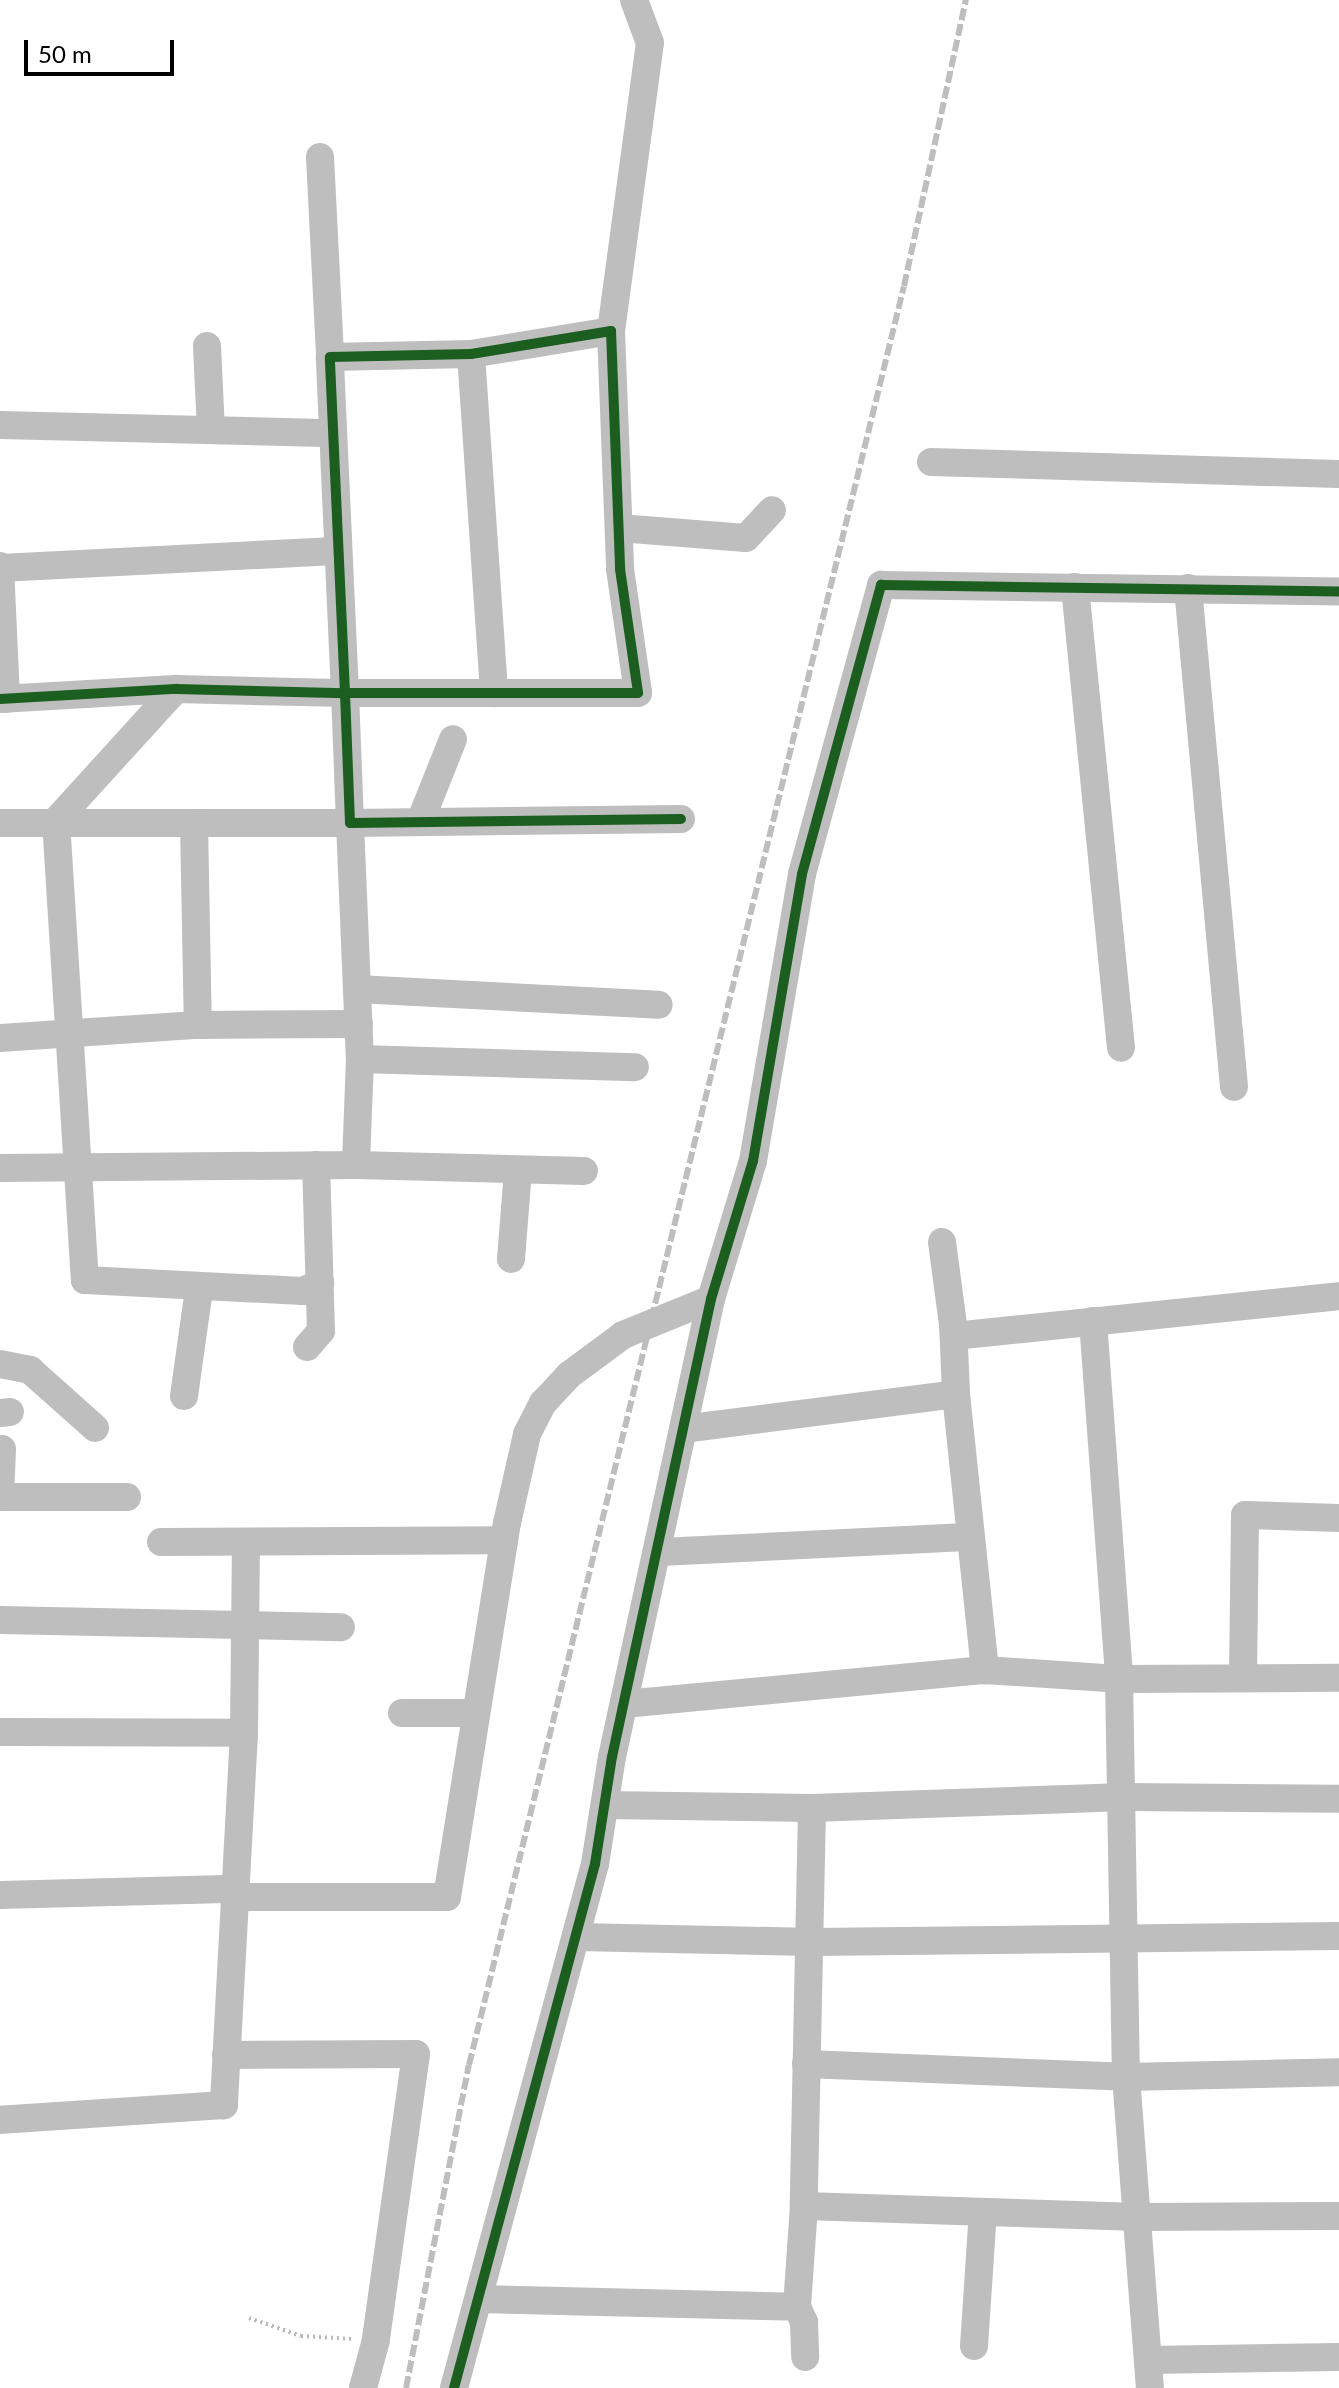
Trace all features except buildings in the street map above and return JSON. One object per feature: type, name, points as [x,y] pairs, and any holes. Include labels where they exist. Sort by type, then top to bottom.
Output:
[{"type":"street","points":[[336,551],[0,567],[3,699],[176,689],[345,693],[638,693],[619,528],[611,331],[650,43],[634,0]]},
{"type":"street","points":[[320,157],[359,1024],[356,1165]]},
{"type":"street","points":[[330,357],[471,354],[611,331]]},
{"type":"street","points":[[207,346],[211,430]]},
{"type":"street","points":[[471,354],[494,693]]},
{"type":"street","points":[[0,425],[333,433]]},
{"type":"street","points":[[931,462],[1339,474]]},
{"type":"street","points":[[619,528],[746,538],[772,510]]},
{"type":"street","points":[[454,2388],[577,1937],[711,1299],[753,1161],[802,874],[881,585],[1339,591]]},
{"type":"street","points":[[1075,587],[1121,1048]]},
{"type":"street","points":[[1188,588],[1234,1087]]},
{"type":"street","points":[[176,689],[56,821],[85,1280],[199,1289],[303,1291],[320,1283]]},
{"type":"street","points":[[113,693],[133,737]]},
{"type":"street","points":[[420,822],[453,739]]},
{"type":"street","points":[[0,823],[681,819]]},
{"type":"street","points":[[194,824],[198,1025]]},
{"type":"street","points":[[357,989],[659,1005]]},
{"type":"street","points":[[0,1038],[70,1030],[198,1025],[359,1024]]},
{"type":"street","points":[[360,1059],[635,1067]]},
{"type":"street","points":[[307,1347],[321,1331],[316,1165]]},
{"type":"street","points":[[0,1168],[356,1165],[584,1171]]},
{"type":"street","points":[[511,1259],[518,1170]]},
{"type":"street","points":[[942,1242],[954,1336],[967,1537],[985,1670]]},
{"type":"street","points":[[184,1396],[199,1289]]},
{"type":"street","points":[[954,1336],[1339,1296]]},
{"type":"street","points":[[0,1895],[236,1893],[447,1897],[504,1540],[527,1434],[543,1403],[569,1375],[623,1335],[711,1299]]},
{"type":"street","points":[[1093,1321],[1125,1797],[1126,2077],[1149,2374],[1339,2357]]},
{"type":"street","points":[[0,1364],[30,1370],[95,1428]]},
{"type":"street","points":[[683,1429],[956,1394]]},
{"type":"street","points":[[2,1449],[0,1497],[127,1497]]},
{"type":"street","points":[[1243,1678],[1245,1515],[1339,1518]]},
{"type":"street","points":[[161,1542],[246,1544],[352,1537],[504,1540]]},
{"type":"street","points":[[660,1552],[967,1537]]},
{"type":"street","points":[[0,2120],[224,2105],[244,1733],[246,1544]]},
{"type":"street","points":[[0,1620],[341,1627]]},
{"type":"street","points":[[624,1704],[985,1670],[1119,1679],[1339,1678]]},
{"type":"street","points":[[402,1713],[476,1713]]},
{"type":"street","points":[[0,1732],[244,1733]]},
{"type":"street","points":[[605,1805],[812,1808],[1125,1797],[1339,1799]]},
{"type":"street","points":[[805,2357],[804,2322],[797,2307],[804,2206],[812,1942],[812,1808]]},
{"type":"street","points":[[577,1937],[812,1942],[1339,1936]]},
{"type":"street","points":[[226,2055],[416,2054],[376,2340],[363,2388]]},
{"type":"street","points":[[806,2064],[1126,2077],[1339,2072]]},
{"type":"street","points":[[804,2206],[1138,2217],[1339,2216]]},
{"type":"street","points":[[974,2346],[983,2212]]},
{"type":"street","points":[[480,2299],[797,2307]]},
{"type":"path","points":[[249,2318],[301,2336],[376,2340]]},
{"type":"railway","points":[[406,2388],[469,2065],[904,286],[966,0]]},
{"type":"cycle path","points":[[0,699],[176,689],[345,693],[330,357],[471,354],[611,331],[620,569],[638,693],[345,693],[350,823],[681,819]]},
{"type":"cycle path","points":[[454,2388],[595,1864],[612,1757],[711,1299],[753,1161],[802,874],[881,585],[1339,591]]}]
